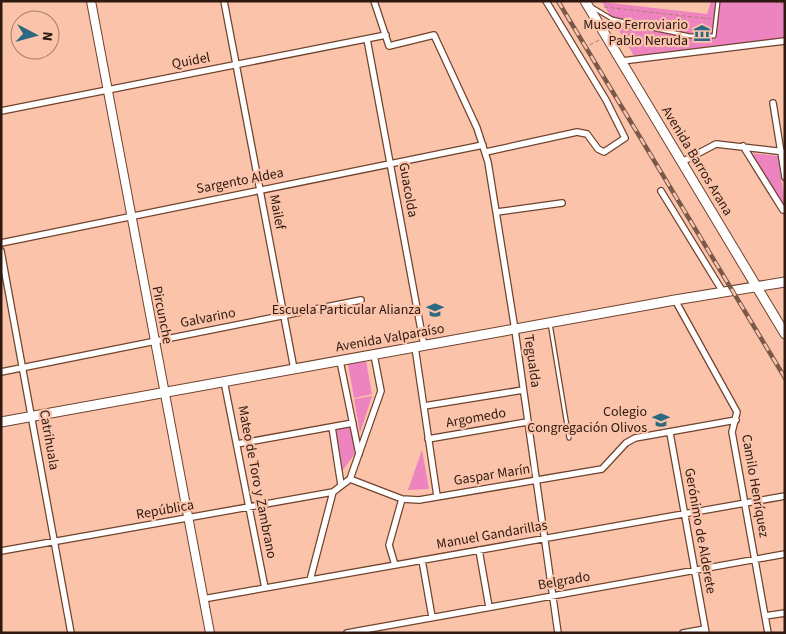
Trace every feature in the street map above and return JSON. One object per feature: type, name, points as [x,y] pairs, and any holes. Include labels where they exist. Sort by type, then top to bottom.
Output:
[{"type":"main road","name":"Avenida Barros Arana","points":[[586,3],[785,334]]},
{"type":"main road","name":"Avenida Valparaíso","points":[[1,422],[675,300],[785,282]]},
{"type":"street","name":"Pircunche","points":[[91,1],[210,633]]},
{"type":"street","name":"Mailef","points":[[224,1],[294,369]]},
{"type":"street","points":[[374,1],[386,35]]},
{"type":"street","points":[[486,152],[577,132],[587,134],[598,149],[604,152],[625,138],[606,100],[546,1]]},
{"type":"street","name":"Quidel","points":[[1,111],[386,35]]},
{"type":"street","name":"Tegualda","points":[[386,35],[390,46],[434,36],[486,152],[515,330],[551,596],[558,633]]},
{"type":"street","name":"Guacolda","points":[[367,39],[390,163],[419,347],[424,406],[437,496]]},
{"type":"street","points":[[622,62],[785,41]]},
{"type":"street","points":[[773,103],[783,152],[785,177]]},
{"type":"street","points":[[682,162],[716,144],[783,152]]},
{"type":"street","name":"Sargento Aldea","points":[[1,243],[483,145]]},
{"type":"street","points":[[743,146],[783,210],[785,210]]},
{"type":"street","points":[[661,191],[723,292]]},
{"type":"street","points":[[497,212],[562,203]]},
{"type":"street","name":"Catrihuala","points":[[1,251],[71,633]]},
{"type":"street","name":"Galvarino","points":[[1,372],[361,300]]},
{"type":"street","name":"Camilo Henríquez","points":[[675,300],[734,405],[736,420],[732,432],[768,633]]},
{"type":"street","points":[[310,580],[333,492],[350,478],[381,391],[374,354]]},
{"type":"street","points":[[340,360],[359,455]]},
{"type":"street","name":"Mateo de Toro y Zambrano","points":[[224,381],[265,588]]},
{"type":"street","points":[[424,406],[523,390]]},
{"type":"street","points":[[670,433],[736,420]]},
{"type":"street","name":"Argomedo","points":[[428,439],[527,422]]},
{"type":"street","points":[[236,444],[353,423]]},
{"type":"street","points":[[332,427],[341,486]]},
{"type":"street","name":"Gaspar Marín","points":[[350,478],[402,499],[419,500],[602,469],[629,440],[670,433]]},
{"type":"street","name":"Gerónimo de Alderete","points":[[670,433],[706,631]]},
{"type":"street","name":"República","points":[[1,551],[333,492]]},
{"type":"street","name":"Manuel Gandarillas","points":[[203,599],[785,496]]},
{"type":"street","points":[[395,565],[389,545],[402,499]]},
{"type":"street","points":[[479,550],[489,607]]},
{"type":"street","name":"Belgrado","points":[[347,633],[785,554]]},
{"type":"street","points":[[422,560],[432,617]]},
{"type":"street","points":[[765,616],[785,613]]},
{"type":"street","points":[[683,633],[706,631]]},
{"type":"lane","points":[[586,3],[612,19],[690,36],[714,36],[718,1]]},
{"type":"lane","points":[[550,323],[569,438]]},
{"type":"path","points":[[768,1],[785,4]]},
{"type":"path","points":[[602,7],[715,20]]},
{"type":"path","points":[[585,47],[606,36]]},
{"type":"shaded area","name":"Museo Ferroviario Pablo Neruda","points":[[711,1],[785,1],[785,40],[634,56],[602,2],[707,14]]},
{"type":"shaded area","points":[[750,153],[778,156],[785,205],[782,205]]},
{"type":"shaded area","points":[[366,361],[372,394],[354,398],[348,364]]},
{"type":"shaded area","points":[[372,396],[360,433],[354,399]]},
{"type":"shaded area","points":[[350,423],[355,454],[342,471],[334,426]]},
{"type":"shaded area","points":[[422,450],[429,489],[408,490]]},
{"type":"railway","points":[[558,1],[785,378]]},
{"type":"place","name":"Museo Ferroviario Pablo Neruda","points":[[702,33]]},
{"type":"place","name":"Escuela Particular Alianza","points":[[435,310]]},
{"type":"place","name":"Colegio Congregación Olivos","points":[[661,420]]}]
